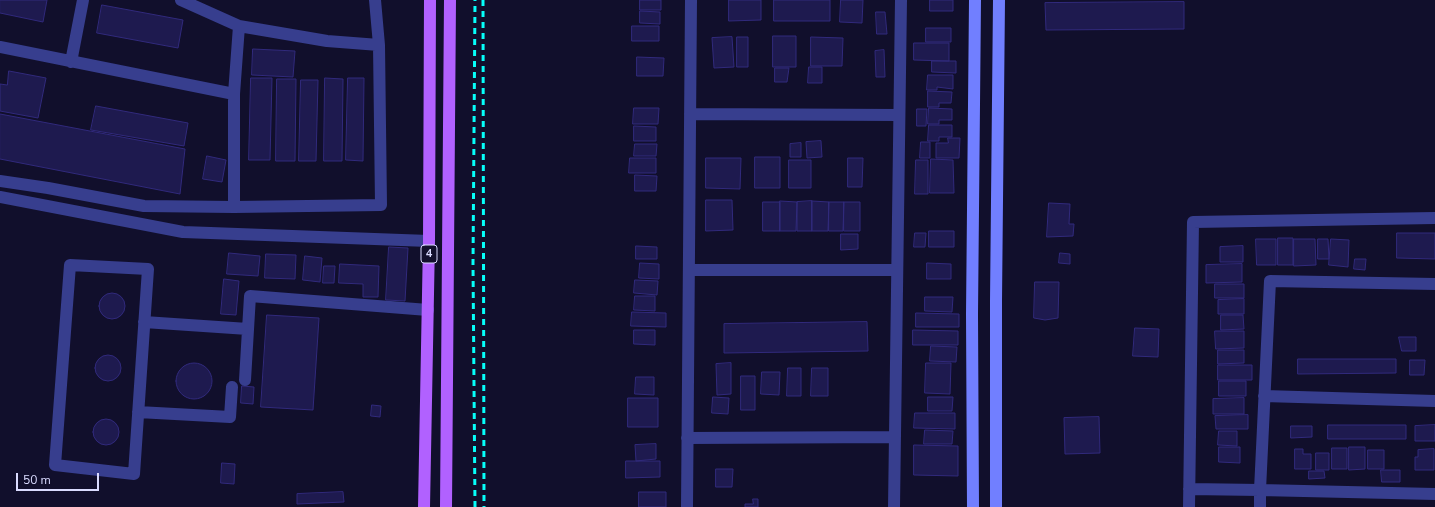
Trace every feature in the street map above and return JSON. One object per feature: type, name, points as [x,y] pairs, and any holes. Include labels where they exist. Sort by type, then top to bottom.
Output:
[{"type":"main road","name":"4","points":[[424,507],[429,241],[430,0]]},
{"type":"main road","name":"4","points":[[446,507],[450,0]]},
{"type":"street","points":[[71,62],[83,0]]},
{"type":"street","points":[[181,0],[239,26],[327,41],[379,45]]},
{"type":"street","points":[[0,181],[48,188],[144,206],[234,207],[381,205],[379,45],[375,0]]},
{"type":"street","points":[[687,507],[691,0]]},
{"type":"street","points":[[894,507],[901,0]]},
{"type":"street","points":[[973,507],[972,314],[975,0]]},
{"type":"street","points":[[996,507],[996,301],[999,0]]},
{"type":"street","points":[[234,207],[234,94],[239,26]]},
{"type":"street","points":[[0,47],[234,94]]},
{"type":"street","points":[[690,114],[899,115]]},
{"type":"street","points":[[0,197],[183,232],[429,241]]},
{"type":"street","points":[[1189,507],[1193,222],[1435,218]]},
{"type":"street","points":[[70,265],[148,269],[138,412],[134,474],[55,465],[70,265]]},
{"type":"street","points":[[689,270],[897,270]]},
{"type":"street","points":[[1260,507],[1270,281],[1435,284]]},
{"type":"street","points":[[245,380],[250,296],[428,310]]},
{"type":"street","points":[[144,322],[248,329]]},
{"type":"street","points":[[138,412],[230,417],[232,387]]},
{"type":"street","points":[[1264,396],[1435,401]]},
{"type":"street","points":[[688,438],[895,437]]},
{"type":"street","points":[[1189,489],[1435,494]]},
{"type":"building","points":[[0,0],[47,0],[43,22],[0,13]]},
{"type":"building","points":[[640,0],[661,0],[661,10],[640,10]]},
{"type":"building","points":[[729,0],[761,0],[761,20],[729,21]]},
{"type":"building","points":[[774,0],[830,0],[830,21],[774,21]]},
{"type":"building","points":[[841,0],[863,0],[862,23],[840,22]]},
{"type":"building","points":[[930,0],[953,0],[953,11],[930,11]]},
{"type":"building","points":[[1184,2],[1184,29],[1046,30],[1045,3]]},
{"type":"building","points":[[102,5],[183,20],[178,48],[97,33]]},
{"type":"building","points":[[640,11],[660,12],[660,24],[640,23]]},
{"type":"building","points":[[876,12],[885,12],[887,34],[877,34]]},
{"type":"building","points":[[632,26],[659,26],[659,41],[632,41]]},
{"type":"building","points":[[926,28],[951,28],[951,42],[926,42]]},
{"type":"building","points":[[773,36],[796,36],[796,67],[773,67]]},
{"type":"building","points":[[732,37],[734,67],[714,68],[712,38]]},
{"type":"building","points":[[737,37],[748,37],[748,67],[737,67]]},
{"type":"building","points":[[811,37],[843,38],[842,66],[811,66]]},
{"type":"building","points":[[914,43],[949,43],[949,61],[914,60]]},
{"type":"building","points":[[253,49],[295,51],[293,77],[252,75]]},
{"type":"building","points":[[884,50],[885,77],[876,77],[875,51]]},
{"type":"building","points":[[637,57],[664,58],[663,76],[637,76]]},
{"type":"building","points":[[932,61],[956,61],[956,73],[932,72]]},
{"type":"building","points":[[809,67],[822,67],[822,83],[808,83]]},
{"type":"building","points":[[775,68],[789,68],[787,82],[775,82]]},
{"type":"building","points":[[9,71],[46,78],[38,118],[0,111],[0,84],[7,85]]},
{"type":"building","points":[[928,75],[953,75],[953,89],[937,87],[937,90],[927,90]]},
{"type":"building","points":[[251,78],[272,78],[270,160],[249,160]]},
{"type":"building","points":[[325,78],[343,79],[342,161],[324,161]]},
{"type":"building","points":[[348,78],[364,78],[363,161],[346,160]]},
{"type":"building","points":[[277,79],[296,79],[295,161],[276,161]]},
{"type":"building","points":[[301,80],[318,80],[316,161],[299,161]]},
{"type":"building","points":[[928,91],[952,92],[951,103],[939,103],[939,107],[928,107]]},
{"type":"building","points":[[96,106],[188,123],[184,146],[91,130]]},
{"type":"building","points":[[634,108],[659,108],[658,124],[633,124]]},
{"type":"building","points":[[929,108],[952,109],[952,120],[939,120],[939,124],[928,124]]},
{"type":"building","points":[[917,109],[927,109],[926,126],[917,126]]},
{"type":"building","points":[[0,114],[185,149],[180,194],[0,159]]},
{"type":"building","points":[[929,125],[952,125],[952,137],[939,137],[939,141],[928,141]]},
{"type":"building","points":[[634,126],[656,127],[656,141],[634,141]]},
{"type":"building","points":[[948,138],[960,138],[959,158],[936,158],[936,143],[948,143]]},
{"type":"building","points":[[821,141],[822,157],[807,158],[806,142]]},
{"type":"building","points":[[921,142],[930,142],[930,158],[920,158]]},
{"type":"building","points":[[801,143],[801,157],[790,157],[790,144]]},
{"type":"building","points":[[635,144],[657,144],[656,156],[634,156]]},
{"type":"building","points":[[207,156],[226,160],[222,182],[203,179]]},
{"type":"building","points":[[755,157],[780,157],[780,188],[755,188]]},
{"type":"building","points":[[630,158],[656,158],[656,173],[629,173]]},
{"type":"building","points":[[706,158],[741,158],[740,189],[706,188]]},
{"type":"building","points":[[848,158],[863,158],[862,187],[848,187]]},
{"type":"building","points":[[931,159],[953,160],[954,193],[930,193]]},
{"type":"building","points":[[789,160],[811,160],[811,188],[789,188]]},
{"type":"building","points":[[916,160],[928,160],[928,194],[915,194]]},
{"type":"building","points":[[635,175],[657,176],[656,191],[635,191]]},
{"type":"building","points":[[706,200],[732,200],[733,230],[706,231]]},
{"type":"building","points":[[780,201],[797,202],[796,231],[780,231]]},
{"type":"building","points":[[812,201],[812,231],[797,231],[797,202]]},
{"type":"building","points":[[812,201],[829,202],[828,231],[812,231]]},
{"type":"building","points":[[763,202],[780,202],[780,231],[763,231]]},
{"type":"building","points":[[829,202],[844,202],[843,231],[829,231]]},
{"type":"building","points":[[844,202],[860,202],[860,231],[844,231]]},
{"type":"building","points":[[1049,203],[1070,204],[1069,224],[1074,224],[1073,236],[1047,237]]},
{"type":"building","points":[[929,231],[954,231],[954,247],[929,247]]},
{"type":"building","points":[[915,233],[926,233],[925,247],[914,247]]},
{"type":"building","points":[[1397,233],[1435,233],[1435,259],[1397,258]]},
{"type":"building","points":[[841,234],[858,234],[858,249],[841,250]]},
{"type":"building","points":[[1278,238],[1293,238],[1293,265],[1278,265]]},
{"type":"building","points":[[1256,239],[1276,239],[1276,265],[1257,265]]},
{"type":"building","points":[[1294,239],[1315,239],[1316,265],[1294,266]]},
{"type":"building","points":[[1318,239],[1328,239],[1329,259],[1318,259]]},
{"type":"building","points":[[1331,239],[1349,240],[1348,267],[1329,265]]},
{"type":"building","points":[[636,246],[657,247],[657,259],[636,259]]},
{"type":"building","points":[[1243,246],[1243,262],[1220,262],[1220,247]]},
{"type":"building","points":[[389,247],[408,248],[405,301],[386,300]]},
{"type":"building","points":[[229,253],[260,256],[258,276],[227,274]]},
{"type":"building","points":[[1060,253],[1070,254],[1070,264],[1059,263]]},
{"type":"building","points":[[266,254],[296,255],[295,279],[265,278]]},
{"type":"building","points":[[305,256],[322,258],[320,282],[303,280]]},
{"type":"building","points":[[1355,259],[1366,259],[1365,270],[1354,269]]},
{"type":"building","points":[[640,263],[659,264],[659,279],[639,278]]},
{"type":"building","points":[[927,263],[951,264],[951,279],[927,279]]},
{"type":"building","points":[[340,264],[379,266],[378,297],[363,297],[363,284],[339,283]]},
{"type":"building","points":[[1242,264],[1242,282],[1206,283],[1206,265]]},
{"type":"building","points":[[324,266],[335,266],[334,283],[323,283]]},
{"type":"building","points":[[224,279],[239,281],[236,315],[221,314]]},
{"type":"building","points":[[635,280],[658,281],[657,295],[634,293]]},
{"type":"building","points":[[1035,282],[1059,282],[1058,318],[1045,320],[1034,318]]},
{"type":"building","points":[[1215,284],[1244,284],[1244,298],[1215,298]]},
{"type":"building","points":[[112,293],[121,297],[125,306],[121,315],[112,319],[103,315],[99,306],[103,297]]},
{"type":"building","points":[[635,296],[655,296],[655,311],[634,310]]},
{"type":"building","points":[[925,297],[953,297],[952,312],[925,311]]},
{"type":"building","points":[[1244,299],[1244,314],[1218,314],[1218,300]]},
{"type":"building","points":[[632,312],[666,313],[666,327],[631,326]]},
{"type":"building","points":[[916,313],[959,314],[959,327],[916,327]]},
{"type":"building","points":[[267,315],[319,318],[313,410],[261,407]]},
{"type":"building","points":[[1221,315],[1243,315],[1244,329],[1221,330]]},
{"type":"building","points":[[867,322],[868,351],[724,353],[724,324]]},
{"type":"building","points":[[1135,328],[1159,329],[1158,357],[1133,356]]},
{"type":"building","points":[[634,330],[655,330],[655,345],[634,344]]},
{"type":"building","points":[[913,330],[958,331],[958,345],[913,345]]},
{"type":"building","points":[[1215,331],[1244,331],[1244,348],[1216,349]]},
{"type":"building","points":[[1399,337],[1416,337],[1416,351],[1402,351]]},
{"type":"building","points":[[931,346],[957,347],[956,362],[930,361]]},
{"type":"building","points":[[1218,350],[1244,350],[1244,363],[1218,364]]},
{"type":"building","points":[[108,355],[117,359],[121,368],[117,377],[108,381],[99,377],[95,368],[99,359]]},
{"type":"building","points":[[1298,359],[1396,359],[1396,373],[1298,374]]},
{"type":"building","points":[[1410,360],[1425,360],[1424,375],[1410,375]]},
{"type":"building","points":[[198,363],[207,368],[211,374],[211,388],[207,394],[198,399],[190,399],[181,394],[177,388],[176,377],[181,368],[187,364]]},
{"type":"building","points":[[731,363],[731,394],[717,395],[716,364]]},
{"type":"building","points":[[926,363],[951,363],[950,394],[925,393]]},
{"type":"building","points":[[1218,365],[1252,365],[1252,380],[1218,380]]},
{"type":"building","points":[[788,368],[801,368],[801,396],[787,396]]},
{"type":"building","points":[[812,368],[828,368],[828,396],[811,396]]},
{"type":"building","points":[[762,372],[780,372],[779,395],[761,394]]},
{"type":"building","points":[[741,376],[755,376],[755,410],[741,410]]},
{"type":"building","points":[[636,377],[654,377],[654,395],[635,394]]},
{"type":"building","points":[[1219,381],[1246,381],[1246,396],[1219,396]]},
{"type":"building","points":[[242,386],[254,387],[253,404],[241,403]]},
{"type":"building","points":[[713,397],[729,398],[728,414],[712,413]]},
{"type":"building","points":[[928,397],[953,397],[952,411],[928,411]]},
{"type":"building","points":[[628,398],[658,398],[658,427],[628,427]]},
{"type":"building","points":[[1244,398],[1244,414],[1213,414],[1213,399]]},
{"type":"building","points":[[372,405],[381,406],[380,417],[371,416]]},
{"type":"building","points":[[915,413],[955,413],[955,429],[914,428]]},
{"type":"building","points":[[1248,415],[1248,429],[1216,429],[1215,416]]},
{"type":"building","points":[[1099,417],[1100,453],[1065,454],[1064,418]]},
{"type":"building","points":[[106,419],[115,423],[119,432],[115,441],[106,445],[97,441],[93,432],[97,423]]},
{"type":"building","points":[[1328,425],[1406,425],[1406,439],[1328,439]]},
{"type":"building","points":[[1435,425],[1435,441],[1415,441],[1415,426]]},
{"type":"building","points":[[1291,426],[1312,426],[1312,437],[1291,438]]},
{"type":"building","points":[[925,430],[953,431],[952,444],[924,444]]},
{"type":"building","points":[[1219,431],[1237,431],[1237,446],[1218,445]]},
{"type":"building","points":[[656,444],[656,459],[636,461],[635,445]]},
{"type":"building","points":[[914,445],[958,446],[958,476],[914,475]]},
{"type":"building","points":[[1219,447],[1240,447],[1240,463],[1219,462]]},
{"type":"building","points":[[1349,447],[1365,447],[1365,469],[1349,470]]},
{"type":"building","points":[[1332,448],[1347,448],[1347,469],[1332,469]]},
{"type":"building","points":[[1295,449],[1303,449],[1303,454],[1311,454],[1311,469],[1295,469]]},
{"type":"building","points":[[1434,449],[1434,470],[1415,470],[1415,457],[1418,457],[1418,450]]},
{"type":"building","points":[[1368,450],[1384,450],[1384,469],[1368,469]]},
{"type":"building","points":[[1316,453],[1329,453],[1329,470],[1316,470]]},
{"type":"building","points":[[626,461],[660,461],[660,477],[626,478]]},
{"type":"building","points":[[222,463],[235,464],[234,484],[221,483]]},
{"type":"building","points":[[716,469],[733,469],[732,487],[716,487]]},
{"type":"building","points":[[1381,470],[1400,470],[1400,482],[1382,482]]},
{"type":"building","points":[[1309,471],[1324,471],[1325,478],[1309,479]]},
{"type":"building","points":[[343,492],[344,502],[297,504],[297,494]]},
{"type":"building","points":[[639,492],[666,492],[666,507],[639,507]]},
{"type":"building","points":[[753,499],[758,499],[758,507],[745,507],[745,504],[753,504]]},
{"type":"railway","points":[[475,0],[473,264],[475,507]]},
{"type":"railway","points":[[483,0],[484,507]]}]
